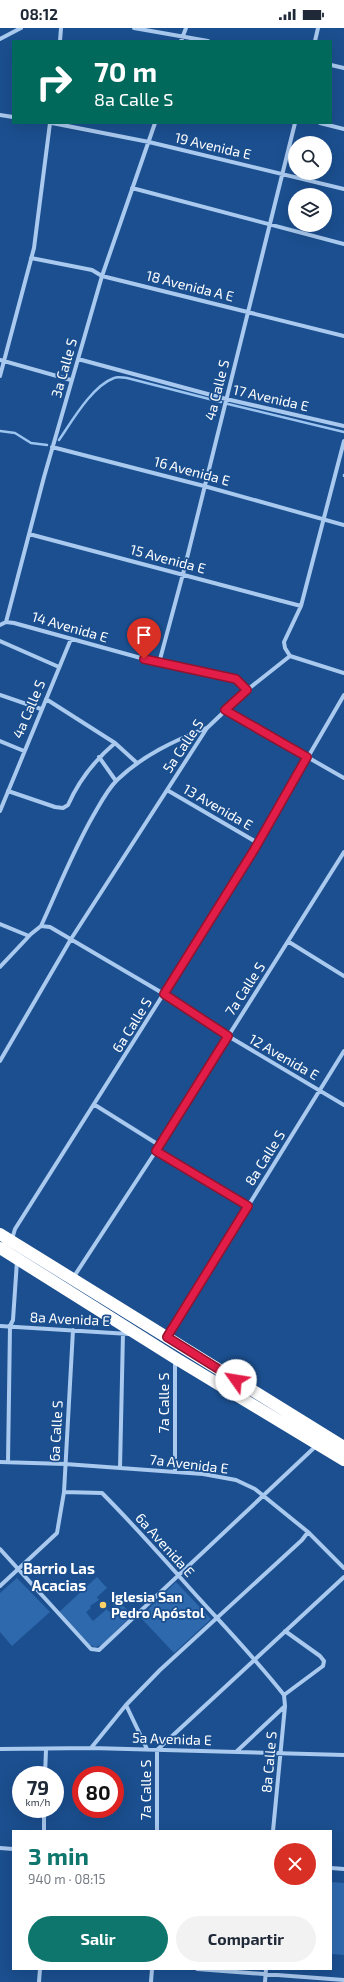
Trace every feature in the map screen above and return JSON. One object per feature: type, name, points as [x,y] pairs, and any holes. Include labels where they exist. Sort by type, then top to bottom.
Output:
[{"type":"highway","points":[[0,1234],[344,1447]]},
{"type":"highway","points":[[0,1248],[175,1358],[344,1460]]},
{"type":"street","points":[[0,39],[21,28]]},
{"type":"street","points":[[60,40],[61,28]]},
{"type":"street","points":[[134,28],[182,39],[195,40]]},
{"type":"street","points":[[182,39],[186,28]]},
{"type":"street","points":[[315,40],[318,28]]},
{"type":"street","points":[[332,65],[344,68]]},
{"type":"street","points":[[0,117],[12,117]]},
{"type":"street","points":[[0,376],[2,360],[34,248],[51,124]]},
{"type":"street","name":"19 Avenida E","points":[[56,124],[149,142],[344,189]]},
{"type":"street","name":"3a Calle S","points":[[6,622],[52,447],[102,276],[155,124]]},
{"type":"street","name":"4a Calle S","points":[[159,663],[183,574],[282,173],[291,147],[295,124]]},
{"type":"street","points":[[324,124],[344,129]]},
{"type":"street","points":[[132,188],[344,244]]},
{"type":"street","name":"18 Avenida A E","points":[[31,258],[92,270],[102,276],[344,336]]},
{"type":"street","name":"17 Avenida E","points":[[78,359],[226,399],[344,426]]},
{"type":"street","points":[[2,360],[71,380]]},
{"type":"street","points":[[344,441],[325,519],[301,606],[284,642],[285,648],[290,656],[344,673]]},
{"type":"street","name":"16 Avenida E","points":[[52,447],[204,486],[344,525]]},
{"type":"street","name":"15 Avenida E","points":[[29,534],[301,606]]},
{"type":"street","points":[[0,626],[6,622]]},
{"type":"street","name":"14 Avenida E","points":[[6,622],[159,663],[236,679],[247,690]]},
{"type":"street","name":"4a Calle S","points":[[0,811],[71,639]]},
{"type":"street","points":[[0,641],[59,667]]},
{"type":"street","name":"5a Calle S","points":[[0,1061],[71,939],[207,728],[247,690],[290,656]]},
{"type":"street","points":[[0,695],[41,709]]},
{"type":"street","name":"6a Calle S","points":[[8,1462],[10,1326],[13,1313],[17,1268],[15,1229],[258,843],[344,696]]},
{"type":"street","points":[[46,699],[115,744],[137,763]]},
{"type":"street","points":[[225,710],[344,778]]},
{"type":"street","points":[[0,967],[29,936],[41,926],[79,840],[102,799],[116,781],[137,763],[167,744],[207,728]]},
{"type":"street","points":[[0,741],[24,751]]},
{"type":"street","points":[[8,791],[55,807],[64,808],[99,757],[115,744]]},
{"type":"street","points":[[99,757],[116,781]]},
{"type":"street","name":"13 Avenida E","points":[[167,790],[258,843]]},
{"type":"street","name":"7a Calle S","points":[[72,1278],[156,1151],[289,942],[344,852]]},
{"type":"street","points":[[0,924],[29,936]]},
{"type":"street","name":"12 Avenida E","points":[[41,926],[50,927],[71,939],[164,994],[228,1036],[344,1104]]},
{"type":"street","points":[[289,942],[344,976]]},
{"type":"street","name":"8a Calle S","points":[[167,1337],[344,1051]]},
{"type":"street","points":[[94,1105],[159,1145]]},
{"type":"street","points":[[156,1151],[248,1206]]},
{"type":"street","name":"8a Avenida E","points":[[0,1326],[139,1335]]},
{"type":"street","name":"6a Calle S","points":[[18,1569],[57,1533],[64,1492],[73,1330]]},
{"type":"street","points":[[120,1468],[123,1333]]},
{"type":"street","name":"7a Calle S","points":[[175,1358],[175,1472]]},
{"type":"street","points":[[0,1549],[91,1650],[96,1651],[99,1650],[318,1444]]},
{"type":"street","name":"7a Avenida E","points":[[0,1462],[65,1464],[203,1474],[236,1480],[256,1490],[308,1532],[344,1568]]},
{"type":"street","name":"6a Avenida E","points":[[64,1492],[102,1493],[142,1533],[178,1576],[255,1659],[284,1695]]},
{"type":"street","points":[[91,1748],[126,1705],[217,1618],[302,1540],[308,1532]]},
{"type":"street","points":[[0,1586],[18,1569]]},
{"type":"street","points":[[157,1750],[344,1577]]},
{"type":"street","points":[[284,1695],[323,1666],[324,1661],[320,1656],[285,1631]]},
{"type":"street","name":"8a Calle S","points":[[273,1830],[285,1706],[284,1695]]},
{"type":"street","points":[[126,1705],[147,1749]]},
{"type":"street","points":[[236,1752],[285,1706]]},
{"type":"street","name":"5a Avenida E","points":[[0,1749],[46,1750],[91,1748],[344,1755]]},
{"type":"street","points":[[45,1766],[46,1750]]},
{"type":"street","name":"7a Calle S","points":[[157,1750],[157,1830]]},
{"type":"street","points":[[44,1818],[44,1830]]},
{"type":"street","points":[[0,1848],[12,1849]]},
{"type":"street","points":[[332,1868],[344,1869]]},
{"type":"street","points":[[39,1982],[40,1970]]},
{"type":"street","points":[[151,1982],[152,1970]]},
{"type":"street","points":[[208,1970],[344,1980]]},
{"type":"street","points":[[265,1982],[266,1970]]},
{"type":"shaded area","points":[[97,1577],[107,1588],[97,1597],[99,1600],[90,1606],[91,1608],[86,1612],[93,1621],[107,1609],[109,1612],[115,1607],[110,1600],[115,1597],[132,1615],[102,1645],[95,1647],[90,1645],[59,1612]]},
{"type":"shaded area","points":[[17,1578],[50,1612],[12,1646],[0,1632],[0,1593]]},
{"type":"shaded area","points":[[176,1582],[211,1619],[174,1653],[140,1617]]},
{"type":"shaded area","points":[[332,1882],[344,1883],[344,1955],[332,1954]]},
{"type":"waterway","points":[[59,440],[90,396],[106,382],[116,377],[127,378],[221,402]]},
{"type":"waterway","points":[[228,404],[344,432]]},
{"type":"waterway","points":[[0,431],[15,433],[31,443],[47,445]]},
{"type":"place","name":"Iglesia San Pedro Apóstol","points":[[103,1605]]},
{"type":"district","name":"Barrio Las Acacias","points":[[59,1578]]},
{"type":"route","points":[[144,659],[236,679],[247,690],[225,710],[307,757],[254,850],[164,994],[228,1036],[156,1151],[248,1206],[167,1337],[236,1380]]}]
